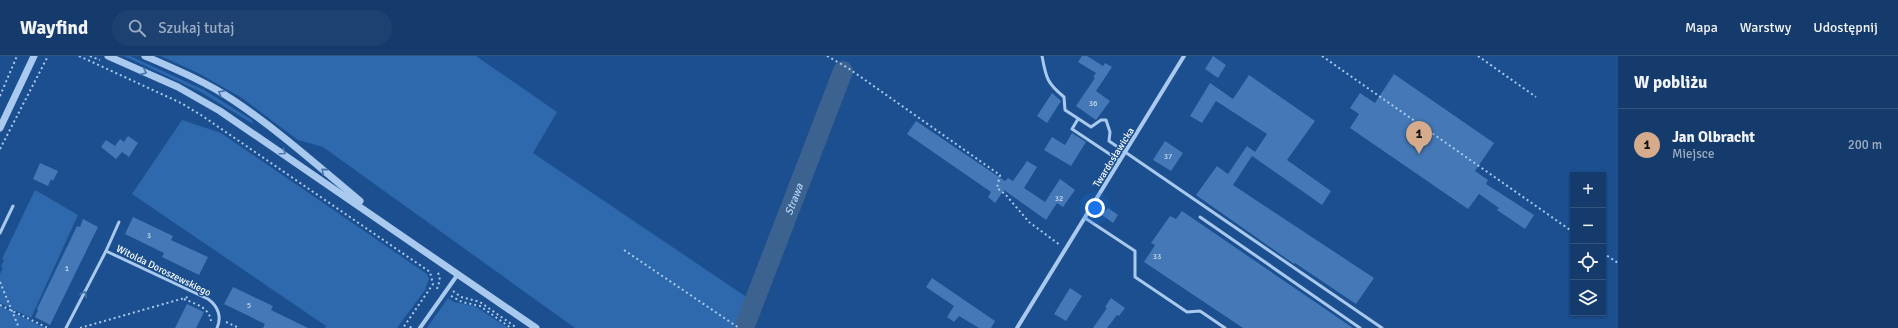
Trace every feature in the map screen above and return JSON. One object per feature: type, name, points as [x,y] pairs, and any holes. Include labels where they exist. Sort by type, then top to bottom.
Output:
[{"type":"street","points":[[0,128],[34,56]]},
{"type":"street","points":[[146,56],[204,83],[232,99],[279,134],[398,232]]},
{"type":"street","name":"Twardosławicka","points":[[1017,328],[1184,56]]},
{"type":"street","points":[[106,59],[202,99],[250,130],[536,328]]},
{"type":"street","points":[[420,328],[458,274]]},
{"type":"lane","points":[[1042,56],[1046,74],[1051,86],[1064,97],[1065,110],[1091,127],[1101,120],[1106,120],[1110,132],[1109,141],[1126,151],[1131,157],[1382,328]]},
{"type":"lane","points":[[1078,119],[1072,129],[1120,160]]},
{"type":"lane","points":[[0,233],[13,206]]},
{"type":"lane","points":[[1200,217],[1360,328]]},
{"type":"lane","points":[[1085,218],[1135,251],[1135,277],[1187,312],[1200,311],[1225,328]]},
{"type":"lane","name":"Witolda Doroszewskiego","points":[[66,328],[106,251],[119,222]]},
{"type":"lane","name":"Witolda Doroszewskiego","points":[[106,251],[199,294],[213,303],[218,310],[220,319]]},
{"type":"lane","points":[[217,328],[220,319]]},
{"type":"path","points":[[0,96],[17,56]]},
{"type":"path","points":[[0,149],[48,56]]},
{"type":"path","points":[[79,56],[181,103],[226,130],[428,270],[431,273],[433,284],[403,328]]},
{"type":"path","points":[[90,56],[106,59]]},
{"type":"path","points":[[827,56],[848,68],[1000,175],[997,188],[1005,194],[1029,222],[1066,249]]},
{"type":"path","points":[[1322,56],[1570,230]]},
{"type":"path","points":[[1478,56],[1536,97]]},
{"type":"path","points":[[624,250],[739,328]]},
{"type":"path","points":[[1606,255],[1618,263]]},
{"type":"path","points":[[435,268],[439,276],[437,290]]},
{"type":"path","points":[[0,282],[19,328]]},
{"type":"path","points":[[439,282],[459,300],[480,306],[511,328]]},
{"type":"path","points":[[433,284],[461,297],[480,302],[517,328]]},
{"type":"path","points":[[80,328],[199,294]]},
{"type":"path","points":[[183,299],[208,312],[211,324]]},
{"type":"path","points":[[0,305],[48,328]]},
{"type":"path","points":[[220,319],[239,328]]},
{"type":"path","points":[[410,328],[415,322]]},
{"type":"shaded area","points":[[124,56],[130,56],[204,90],[252,120],[253,124],[201,92]]},
{"type":"shaded area","points":[[161,56],[476,56],[557,112],[533,153],[748,298],[737,328],[575,328],[323,147],[298,140],[242,98],[200,74]]},
{"type":"shaded area","points":[[182,120],[221,133],[427,274],[429,279],[425,290],[397,328],[325,328],[326,326],[132,194]]},
{"type":"shaded area","points":[[35,190],[78,215],[31,318],[0,303],[0,274],[3,268],[1,267],[4,260],[2,259]]},
{"type":"shaded area","points":[[448,298],[454,302],[475,306],[508,328],[427,328]]},
{"type":"shaded area","points":[[0,306],[45,328],[0,328]]},
{"type":"building","points":[[1082,56],[1087,56],[1103,66],[1105,63],[1112,67],[1096,91],[1110,101],[1096,120],[1076,106],[1095,78],[1093,77],[1096,73],[1078,62]]},
{"type":"building","points":[[1213,56],[1226,65],[1218,78],[1205,69]]},
{"type":"building","points":[[1394,74],[1494,143],[1475,171],[1488,180],[1486,184],[1534,215],[1525,229],[1497,210],[1499,208],[1479,194],[1468,209],[1350,128],[1359,114],[1350,108],[1360,93],[1375,103]]},
{"type":"building","points":[[1249,75],[1315,121],[1287,160],[1331,191],[1322,205],[1252,156],[1233,185],[1374,278],[1356,304],[1295,263],[1294,264],[1196,195],[1217,166],[1228,174],[1247,146],[1255,152],[1267,134],[1216,101],[1202,123],[1190,116],[1210,83],[1233,99]]},
{"type":"building","points":[[1052,93],[1061,101],[1047,123],[1037,116]]},
{"type":"building","points":[[916,121],[1005,181],[1008,178],[1013,181],[1027,161],[1037,167],[1024,188],[1045,202],[1060,179],[1075,190],[1063,207],[1057,203],[1046,220],[1004,190],[995,203],[988,197],[991,192],[907,134]]},
{"type":"building","points":[[1072,133],[1086,142],[1071,166],[1044,150],[1052,137],[1065,145]]},
{"type":"building","points":[[128,136],[138,143],[129,157],[122,152],[116,159],[101,147],[106,140],[115,146],[120,139],[124,142]]},
{"type":"building","points":[[1165,141],[1183,153],[1171,171],[1153,160]]},
{"type":"building","points":[[40,163],[58,171],[53,181],[51,179],[48,186],[33,179]]},
{"type":"building","points":[[1108,208],[1118,215],[1113,223],[1102,215]]},
{"type":"building","points":[[1182,211],[1353,328],[1243,328],[1144,262],[1155,245],[1151,243],[1170,216],[1176,219]]},
{"type":"building","points":[[133,217],[173,236],[171,240],[208,257],[199,275],[162,257],[164,253],[125,234]]},
{"type":"building","points":[[83,219],[98,227],[50,325],[35,317],[38,310],[37,309],[77,226],[80,227]]},
{"type":"building","points":[[932,278],[995,321],[991,328],[979,328],[959,316],[954,322],[947,317],[954,306],[926,287]]},
{"type":"building","points":[[233,287],[273,306],[271,310],[308,328],[263,328],[265,324],[224,304]]},
{"type":"building","points":[[1070,288],[1082,296],[1066,321],[1054,314]]},
{"type":"building","points":[[1111,298],[1125,308],[1119,316],[1117,315],[1107,328],[1093,328],[1107,308],[1105,307]]},
{"type":"building","points":[[187,304],[204,312],[196,328],[175,328]]},
{"type":"waterway","name":"Strawa","points":[[744,328],[843,71]]},
{"type":"place","name":"Jan Olbracht","points":[[1419,154]]}]
